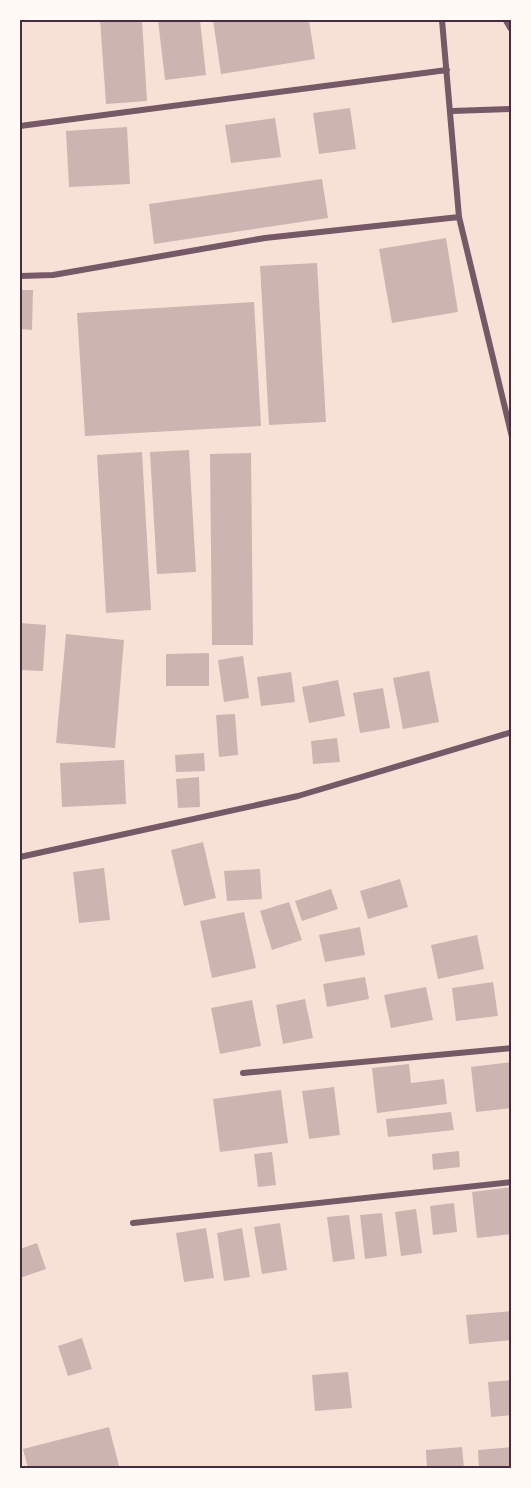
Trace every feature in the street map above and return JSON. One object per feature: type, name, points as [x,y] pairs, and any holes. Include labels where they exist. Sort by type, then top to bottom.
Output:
[{"type":"street","points":[[442,20],[452,111],[459,217],[512,437]]},
{"type":"street","points":[[508,20],[512,27]]},
{"type":"street","points":[[20,126],[447,70]]},
{"type":"street","points":[[452,111],[512,109]]},
{"type":"street","points":[[20,276],[53,275],[265,238],[459,217]]},
{"type":"street","points":[[20,857],[298,796],[512,732]]},
{"type":"street","points":[[243,1073],[512,1048]]},
{"type":"street","points":[[133,1223],[512,1182]]},
{"type":"building","points":[[100,20],[142,20],[147,101],[106,104]]},
{"type":"building","points":[[158,20],[200,20],[206,75],[165,80]]},
{"type":"building","points":[[213,20],[309,20],[315,59],[221,74]]},
{"type":"building","points":[[350,108],[356,149],[319,154],[313,113]]},
{"type":"building","points":[[275,118],[281,157],[231,163],[225,125]]},
{"type":"building","points":[[127,127],[130,184],[69,187],[66,131]]},
{"type":"building","points":[[322,179],[328,218],[154,244],[149,204]]},
{"type":"building","points":[[446,238],[458,312],[392,323],[379,249]]},
{"type":"building","points":[[317,263],[326,422],[269,425],[260,266]]},
{"type":"building","points":[[20,290],[33,290],[32,330],[20,329]]},
{"type":"building","points":[[254,302],[261,426],[85,436],[77,313]]},
{"type":"building","points":[[189,450],[196,572],[157,574],[150,452]]},
{"type":"building","points":[[142,452],[151,610],[106,613],[97,455]]},
{"type":"building","points":[[251,453],[253,645],[212,645],[210,454]]},
{"type":"building","points":[[20,623],[46,625],[43,671],[20,670]]},
{"type":"building","points":[[66,634],[124,640],[115,748],[56,743]]},
{"type":"building","points":[[209,653],[209,686],[166,686],[166,654]]},
{"type":"building","points":[[243,656],[249,698],[224,702],[218,660]]},
{"type":"building","points":[[429,671],[439,722],[403,729],[393,678]]},
{"type":"building","points":[[291,672],[295,702],[261,706],[257,677]]},
{"type":"building","points":[[338,680],[345,716],[309,723],[302,687]]},
{"type":"building","points":[[383,688],[390,728],[360,733],[353,693]]},
{"type":"building","points":[[235,714],[238,755],[219,757],[216,715]]},
{"type":"building","points":[[337,738],[340,762],[313,764],[311,741]]},
{"type":"building","points":[[204,753],[205,771],[176,772],[175,755]]},
{"type":"building","points":[[124,760],[126,804],[62,807],[60,763]]},
{"type":"building","points":[[199,777],[200,807],[178,808],[176,779]]},
{"type":"building","points":[[203,842],[216,898],[184,906],[171,850]]},
{"type":"building","points":[[104,868],[110,920],[79,923],[73,872]]},
{"type":"building","points":[[260,869],[262,899],[227,901],[224,871]]},
{"type":"building","points":[[400,879],[408,907],[368,919],[360,891]]},
{"type":"building","points":[[331,889],[338,909],[302,921],[295,901]]},
{"type":"building","points":[[289,902],[302,940],[272,950],[260,911]]},
{"type":"building","points":[[244,912],[256,968],[212,978],[200,921]]},
{"type":"building","points":[[360,927],[365,955],[325,962],[319,935]]},
{"type":"building","points":[[477,935],[484,969],[438,979],[431,945]]},
{"type":"building","points":[[365,977],[369,999],[327,1007],[323,984]]},
{"type":"building","points":[[493,982],[498,1016],[456,1021],[452,988]]},
{"type":"building","points":[[426,987],[433,1020],[391,1028],[384,995]]},
{"type":"building","points":[[305,999],[313,1038],[283,1044],[276,1005]]},
{"type":"building","points":[[252,1000],[261,1046],[220,1054],[211,1008]]},
{"type":"building","points":[[512,1062],[512,1108],[476,1112],[471,1067]]},
{"type":"building","points":[[409,1064],[411,1083],[444,1079],[447,1104],[377,1113],[372,1068]]},
{"type":"building","points":[[334,1087],[340,1135],[309,1139],[302,1091]]},
{"type":"building","points":[[281,1090],[288,1143],[220,1152],[213,1099]]},
{"type":"building","points":[[451,1112],[454,1130],[388,1137],[386,1119]]},
{"type":"building","points":[[459,1151],[460,1167],[433,1170],[432,1154]]},
{"type":"building","points":[[272,1152],[276,1185],[258,1187],[254,1154]]},
{"type":"building","points":[[512,1187],[512,1234],[477,1238],[472,1192]]},
{"type":"building","points":[[454,1203],[457,1232],[433,1235],[430,1206]]},
{"type":"building","points":[[416,1209],[422,1253],[401,1256],[395,1212]]},
{"type":"building","points":[[382,1213],[387,1256],[365,1259],[360,1215]]},
{"type":"building","points":[[349,1215],[355,1259],[333,1262],[327,1217]]},
{"type":"building","points":[[280,1223],[287,1270],[262,1274],[254,1227]]},
{"type":"building","points":[[206,1228],[214,1278],[184,1282],[176,1233]]},
{"type":"building","points":[[242,1228],[250,1277],[224,1281],[217,1233]]},
{"type":"building","points":[[37,1243],[46,1269],[20,1278],[20,1249]]},
{"type":"building","points":[[512,1311],[512,1340],[469,1344],[466,1315]]},
{"type":"building","points":[[82,1338],[92,1369],[68,1376],[58,1346]]},
{"type":"building","points":[[348,1372],[352,1408],[315,1411],[312,1375]]},
{"type":"building","points":[[512,1380],[512,1415],[491,1417],[488,1382]]},
{"type":"building","points":[[109,1427],[119,1466],[28,1468],[23,1449]]},
{"type":"building","points":[[462,1447],[464,1468],[427,1468],[426,1450]]},
{"type":"building","points":[[512,1447],[512,1468],[479,1468],[478,1450]]}]
